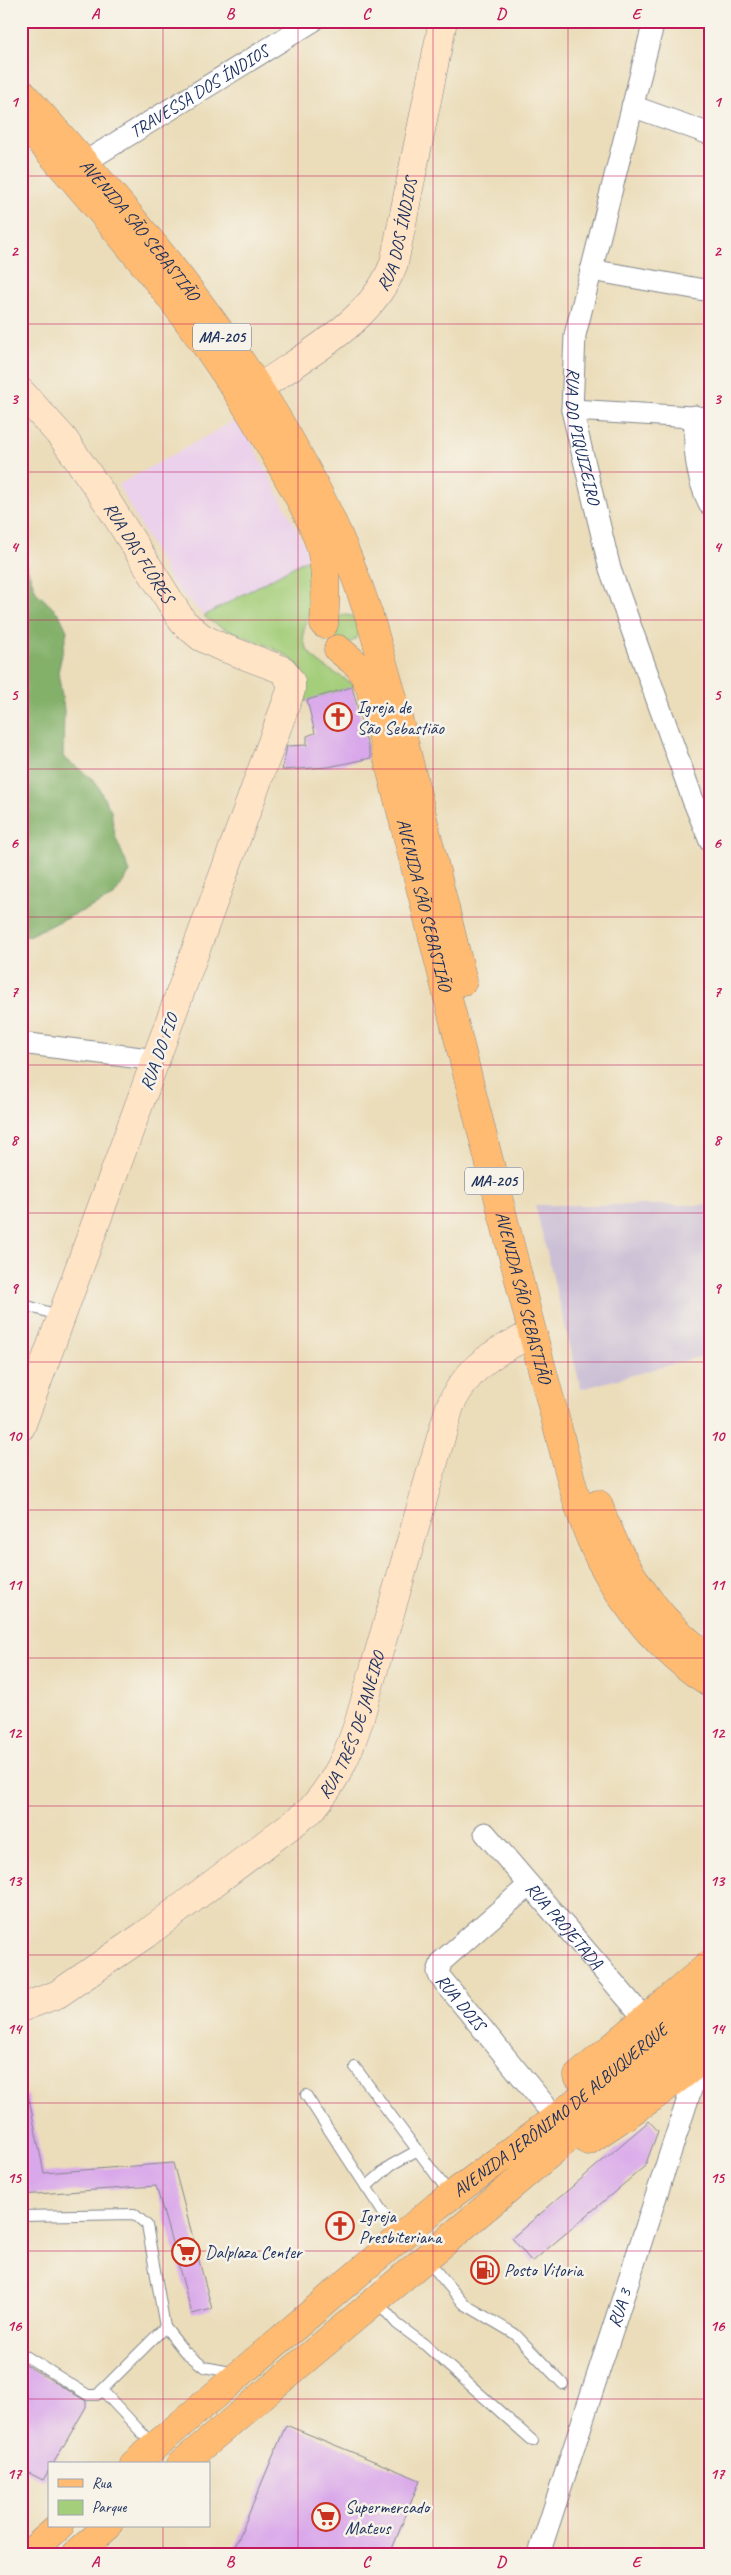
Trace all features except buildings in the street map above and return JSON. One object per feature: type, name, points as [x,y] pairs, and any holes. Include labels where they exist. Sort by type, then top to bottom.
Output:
[{"type":"main road","name":"AVENIDA SÃO SEBASTIÃO","points":[[21,92],[86,162],[197,302],[259,388],[324,502],[346,550],[370,619],[394,701],[547,1324],[592,1488],[607,1529],[624,1564],[646,1596],[674,1629],[710,1658]]},
{"type":"main road","name":"AVENIDA SÃO SEBASTIÃO","points":[[21,119],[146,267],[189,324],[252,416],[316,533],[326,579],[324,624]]},
{"type":"main road","points":[[344,604],[358,606],[370,619],[372,630],[365,644],[352,651],[338,649],[327,639],[324,624],[331,611],[344,604]]},
{"type":"main road","name":"AVENIDA SÃO SEBASTIÃO","points":[[338,649],[354,661],[368,679],[575,1495],[599,1558],[618,1593],[639,1622],[664,1648],[710,1682]]},
{"type":"main road","points":[[444,2200],[545,2105],[644,2018],[710,1964]]},
{"type":"main road","name":"AVENIDA JERÔNIMO DE ALBUQUERQUE","points":[[136,2462],[444,2200],[565,2111],[710,1989]]},
{"type":"main road","name":"AVENIDA JERÔNIMO DE ALBUQUERQUE","points":[[183,2462],[710,2019]]},
{"type":"main road","points":[[494,2201],[652,2098],[706,2060]]},
{"type":"main road","points":[[28,2554],[58,2528]]},
{"type":"main road","points":[[76,2554],[106,2528]]},
{"type":"street","name":"TRAVESSA DOS ÍNDIOS","points":[[86,162],[313,21]]},
{"type":"street","name":"RUA DOS ÍNDIOS","points":[[259,388],[342,329],[369,306],[385,285],[394,263],[443,21]]},
{"type":"street","name":"RUA DO PIQUIZEIRO","points":[[654,21],[575,335],[572,410],[610,569],[701,797],[710,841]]},
{"type":"street","points":[[632,106],[710,134]]},
{"type":"street","points":[[591,270],[710,291]]},
{"type":"street","name":"RUA DAS FLÔRES","points":[[21,392],[63,438],[108,503],[183,622],[201,637],[231,651],[277,666],[288,675]]},
{"type":"street","points":[[572,410],[702,417],[694,457],[704,494],[710,505]]},
{"type":"street","name":"RUA DO FIO","points":[[21,1428],[291,690],[288,675]]},
{"type":"street","points":[[21,1043],[156,1060]]},
{"type":"street","name":"RUA TRÊS DE JANEIRO","points":[[21,2008],[58,1994],[146,1934],[311,1810],[330,1788],[346,1760],[359,1721],[450,1406],[456,1393],[473,1371],[488,1357],[501,1348],[533,1334]]},
{"type":"street","name":"RUA PROJETADA","points":[[485,1833],[528,1886],[644,2018]]},
{"type":"street","name":"RUA DOIS","points":[[528,1886],[442,1961],[438,1972],[440,1977],[545,2105]]},
{"type":"street","name":"RUA 3","points":[[539,2554],[706,2060]]},
{"type":"lane","points":[[21,1304],[62,1316]]},
{"type":"lane","points":[[355,2067],[418,2150],[444,2200]]},
{"type":"lane","points":[[306,2095],[400,2238]]},
{"type":"lane","points":[[366,2187],[391,2165],[418,2150]]},
{"type":"lane","points":[[21,2216],[134,2214],[147,2225],[165,2327],[184,2351],[204,2367],[240,2374]]},
{"type":"lane","points":[[425,2258],[464,2304],[516,2334],[563,2384]]},
{"type":"lane","points":[[376,2300],[397,2324],[424,2344],[533,2441]]},
{"type":"lane","points":[[21,2353],[88,2395],[97,2395],[165,2327]]},
{"type":"lane","points":[[102,2390],[154,2446]]},
{"type":"shaded area","points":[[239,418],[311,557],[204,616],[172,583],[118,485]]},
{"type":"shaded area","points":[[535,1205],[710,1205],[710,1354],[581,1389]]},
{"type":"green space","points":[[21,514],[22,554],[36,592],[59,614],[67,631],[58,672],[64,710],[63,757],[95,781],[111,811],[115,836],[130,872],[113,897],[21,939]]},
{"type":"green space","points":[[311,557],[315,588],[305,624],[304,641],[307,650],[318,662],[356,686],[299,703],[303,676],[298,666],[289,657],[227,630],[204,616]]},
{"type":"green space","points":[[346,615],[356,619],[360,629],[356,639],[346,643],[336,639],[332,629],[336,619]]},
{"type":"place","name":"Igreja de São Sebastião","points":[[338,717]]},
{"type":"place","name":"Igreja Presbiteriana","points":[[340,2226]]},
{"type":"place","name":"Dalplaza Center","points":[[186,2252]]},
{"type":"place","name":"Posto Vitoria","points":[[485,2270]]},
{"type":"place","name":"Supermercado Mateus","points":[[326,2517]]}]
